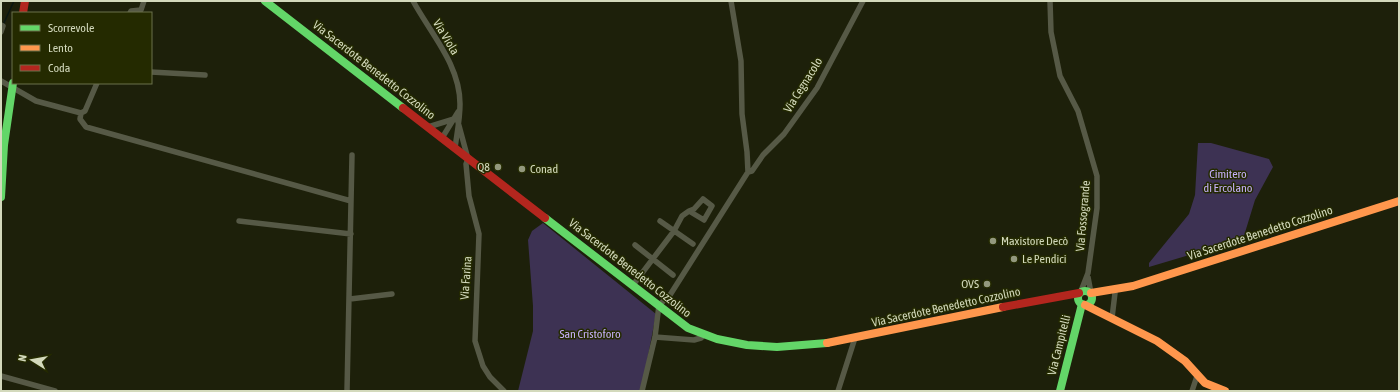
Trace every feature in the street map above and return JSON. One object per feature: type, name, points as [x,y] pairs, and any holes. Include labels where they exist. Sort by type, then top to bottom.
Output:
[{"type":"main road","points":[[23,12],[25,1]]},
{"type":"main road","name":"Via Sacerdote Benedetto Cozzolino","points":[[265,1],[468,159],[660,304],[688,328],[704,335],[768,347],[826,344],[1086,290],[1087,301]]},
{"type":"main road","points":[[1,197],[4,145],[13,85]]},
{"type":"main road","name":"Via Sacerdote Benedetto Cozzolino","points":[[1087,301],[1399,201]]},
{"type":"main road","name":"Via Sacerdote Benedetto Cozzolino","points":[[1050,298],[1087,301],[1116,293],[1127,287]]},
{"type":"main road","points":[[1080,292],[1087,301],[1108,316],[1157,341],[1185,361],[1197,376],[1205,383],[1225,391]]},
{"type":"main road","name":"Via Campitelli","points":[[1060,391],[1087,301]]},
{"type":"street","points":[[130,12],[141,10],[144,1]]},
{"type":"street","name":"Via Viola","points":[[413,1],[426,25],[446,52],[455,79],[460,104],[456,120],[455,148]]},
{"type":"street","points":[[731,1],[741,62],[742,114],[748,152],[748,172]]},
{"type":"street","name":"Via Cegnacolo","points":[[660,304],[670,295],[748,172],[752,171],[764,155],[784,134],[817,88],[863,1]]},
{"type":"street","name":"Via Fossogrande","points":[[1050,1],[1051,32],[1060,76],[1078,111],[1098,176],[1097,208],[1088,273]]},
{"type":"street","points":[[1,25],[3,26],[1,32]]},
{"type":"street","points":[[152,72],[205,75]]},
{"type":"street","points":[[1,80],[13,85],[36,101],[81,113]]},
{"type":"street","points":[[97,84],[85,111],[81,113],[80,119],[86,127],[351,201]]},
{"type":"street","points":[[428,127],[456,120],[468,159]]},
{"type":"street","name":"Via Viola","points":[[442,138],[456,120]]},
{"type":"street","points":[[347,391],[352,155]]},
{"type":"street","name":"Via Farina","points":[[468,159],[466,164],[469,196],[479,234],[475,341],[483,366],[490,377],[504,391]]},
{"type":"street","points":[[633,284],[674,231],[682,216],[689,211]]},
{"type":"street","points":[[239,221],[351,234]]},
{"type":"street","points":[[660,221],[693,244]]},
{"type":"street","points":[[635,245],[673,275]]},
{"type":"street","points":[[1080,292],[1088,273]]},
{"type":"street","points":[[1087,301],[1088,273]]},
{"type":"street","points":[[1108,316],[1116,293]]},
{"type":"street","points":[[350,299],[392,294]]},
{"type":"street","points":[[642,391],[655,337],[660,304]]},
{"type":"street","points":[[655,337],[694,340],[701,338],[704,335]]},
{"type":"street","points":[[838,391],[855,338]]},
{"type":"street","points":[[1,376],[55,391]]},
{"type":"street","points":[[1192,391],[1197,376]]},
{"type":"green space","name":"Cimitero di Ercolano","points":[[1198,143],[1211,143],[1269,159],[1273,167],[1255,200],[1243,239],[1149,267],[1149,263],[1189,214],[1195,195]]},
{"type":"green space","name":"San Cristoforo","points":[[543,223],[656,314],[640,391],[518,391],[533,331],[533,306],[528,240],[532,231]]},
{"type":"waterway","points":[[3,25],[14,1]]},
{"type":"traffic: fast","points":[[265,1],[403,108]]},
{"type":"traffic: fast","points":[[1,197],[4,145],[13,84]]},
{"type":"traffic: fast","points":[[545,218],[688,328],[717,339],[747,345],[777,347],[827,343]]},
{"type":"traffic: fast","points":[[1082,291],[1088,291],[1092,295],[1092,298],[1092,301],[1088,305],[1082,305],[1078,301],[1078,295],[1082,291]]},
{"type":"traffic: fast","points":[[1060,391],[1082,304]]},
{"type":"traffic: slow","points":[[1091,293],[1133,286],[1399,201]]},
{"type":"traffic: slow","points":[[1085,305],[1157,341],[1185,361],[1205,383],[1225,391]]},
{"type":"traffic: slow","points":[[827,343],[1003,307]]},
{"type":"traffic: jam","points":[[23,12],[25,1]]},
{"type":"traffic: jam","points":[[403,108],[545,218]]},
{"type":"traffic: jam","points":[[1003,307],[1079,293]]},
{"type":"place","name":"Q8","points":[[498,167]]},
{"type":"place","name":"Conad","points":[[522,169]]},
{"type":"place","name":"Maxistore Decò","points":[[993,241]]},
{"type":"place","name":"Le Pendici","points":[[1014,259]]},
{"type":"place","name":"OVS","points":[[987,284]]}]
